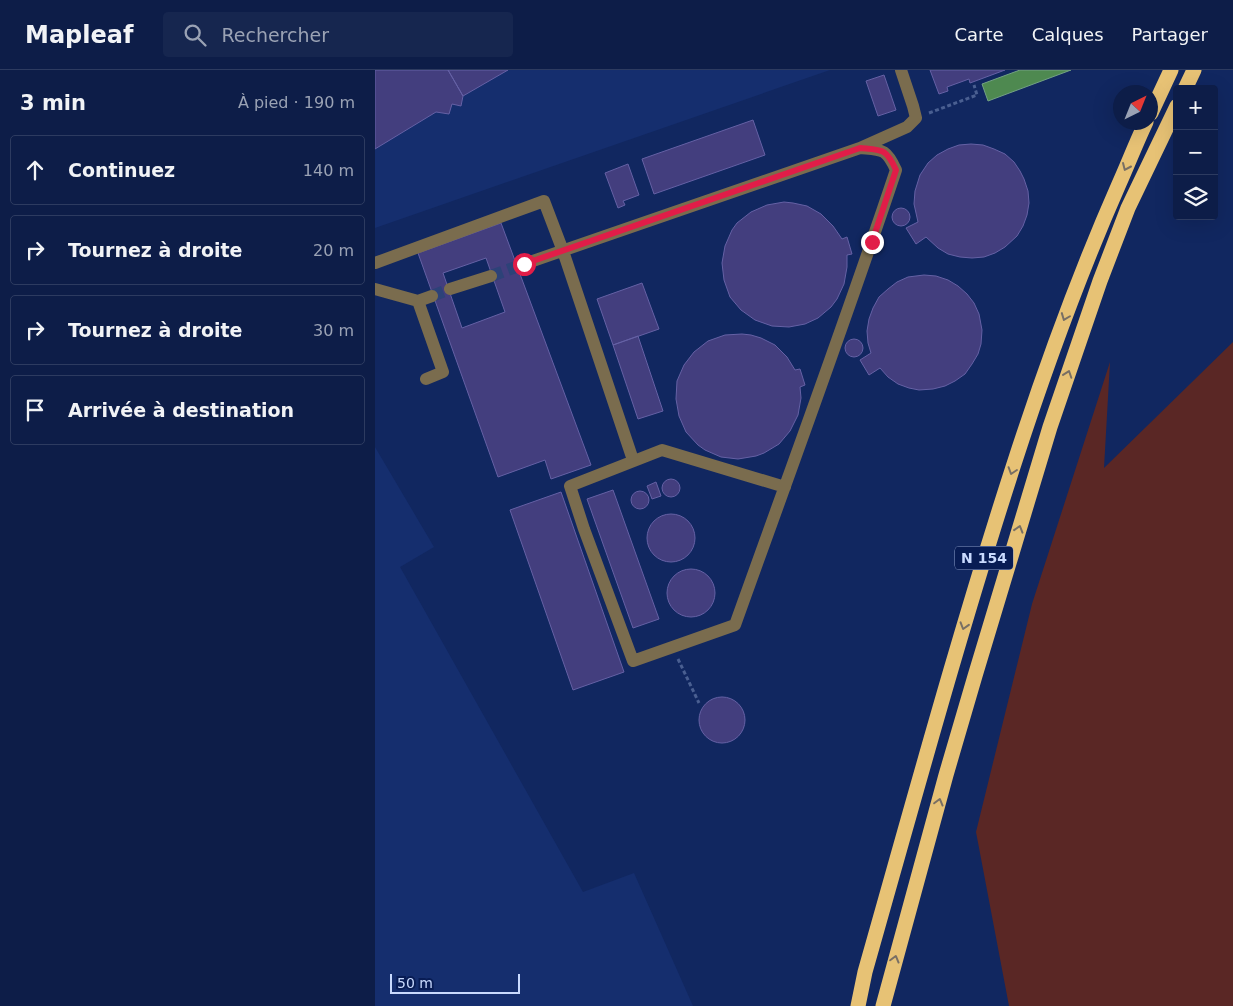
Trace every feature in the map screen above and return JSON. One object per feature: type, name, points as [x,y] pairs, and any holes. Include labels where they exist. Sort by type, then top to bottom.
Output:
[{"type":"highway","points":[[1158,98],[1171,70]]},
{"type":"highway","points":[[1187,85],[1193,70]]},
{"type":"highway","name":"N 154","points":[[883,1006],[972,685],[1050,427],[1099,281],[1125,217],[1173,115]]},
{"type":"highway","name":"N 154","points":[[858,1006],[865,972],[994,525],[1063,321],[1104,217],[1142,130]]},
{"type":"lane","points":[[524,264],[860,148],[907,127],[916,118],[901,70]]},
{"type":"lane","points":[[785,487],[662,450],[570,486],[633,661],[735,625],[785,487],[834,349],[896,170],[890,156],[881,150],[860,148]]},
{"type":"lane","points":[[375,263],[544,201],[563,251],[633,460]]},
{"type":"lane","points":[[450,289],[491,276]]},
{"type":"lane","points":[[375,289],[418,301],[432,296]]},
{"type":"lane","points":[[418,301],[443,372],[427,379]]},
{"type":"path","points":[[916,118],[977,95],[974,85]]},
{"type":"path","points":[[672,647],[699,703]]},
{"type":"shaded area","points":[[375,70],[830,70],[375,228]]},
{"type":"shaded area","points":[[1020,70],[1071,70],[988,101],[982,84]]},
{"type":"shaded area","points":[[1233,342],[1233,1006],[1009,1006],[976,832],[1032,604],[1110,362],[1104,468]]},
{"type":"shaded area","points":[[375,447],[434,547],[400,567],[583,892],[634,873],[693,1006],[375,1006]]},
{"type":"building","points":[[375,70],[448,70],[463,96],[461,106],[452,104],[449,114],[436,112],[375,149]]},
{"type":"building","points":[[448,70],[508,70],[463,96]]},
{"type":"building","points":[[930,70],[1005,70],[970,83],[969,79],[947,87],[948,91],[939,94]]},
{"type":"building","points":[[884,75],[896,110],[878,116],[866,81]]},
{"type":"building","points":[[753,120],[765,155],[654,194],[642,159]]},
{"type":"building","points":[[959,145],[983,145],[1005,154],[1020,171],[1028,191],[1029,203],[1023,226],[1017,236],[1005,247],[984,257],[960,257],[948,254],[926,237],[916,244],[906,228],[918,222],[914,204],[915,191],[920,175],[928,163],[937,155]]},
{"type":"building","points":[[628,164],[639,195],[623,201],[625,205],[618,208],[605,173]]},
{"type":"building","points":[[784,202],[807,206],[821,214],[842,239],[847,237],[852,254],[847,255],[844,284],[831,307],[818,318],[805,324],[789,327],[772,326],[755,320],[741,310],[730,297],[724,280],[722,263],[725,246],[737,223],[751,212],[767,205]]},
{"type":"building","points":[[901,208],[907,211],[910,217],[907,223],[901,226],[895,223],[892,217],[895,211]]},
{"type":"building","points":[[501,223],[591,465],[551,479],[545,460],[498,477],[418,253]],"holes":[[[486,258],[505,312],[462,328],[443,273]]]},
{"type":"building","points":[[924,275],[948,280],[967,294],[979,314],[982,330],[978,354],[965,374],[945,386],[919,390],[898,384],[880,368],[869,375],[860,360],[871,353],[867,331],[869,319],[879,297],[897,282],[908,277]]},
{"type":"building","points":[[642,283],[659,329],[613,345],[597,299]]},
{"type":"building","points":[[742,334],[761,338],[775,345],[787,357],[795,370],[800,369],[805,385],[800,387],[801,398],[798,415],[790,431],[779,444],[756,456],[738,459],[721,457],[698,445],[686,432],[679,416],[676,399],[677,381],[684,365],[694,352],[708,341],[725,335]]},
{"type":"building","points":[[638,336],[663,411],[638,419],[613,345]]},
{"type":"building","points":[[854,339],[860,342],[863,348],[860,354],[854,357],[848,354],[845,348],[848,342]]},
{"type":"building","points":[[667,479],[675,479],[680,484],[678,495],[667,497],[662,492],[662,484]]},
{"type":"building","points":[[656,482],[661,496],[652,499],[647,486]]},
{"type":"building","points":[[613,490],[659,619],[633,628],[587,499]]},
{"type":"building","points":[[636,491],[644,491],[649,496],[647,507],[636,509],[631,504],[631,496]]},
{"type":"building","points":[[561,492],[624,672],[573,690],[510,510]]},
{"type":"building","points":[[666,514],[676,514],[688,521],[695,533],[695,543],[688,555],[676,562],[666,562],[658,558],[651,551],[647,543],[647,533],[651,525],[658,518]]},
{"type":"building","points":[[686,569],[696,569],[708,576],[715,588],[715,598],[708,610],[696,617],[686,617],[678,613],[671,606],[667,598],[667,588],[671,580],[678,573]]},
{"type":"building","points":[[718,697],[726,697],[735,701],[741,707],[745,720],[741,733],[735,739],[726,743],[718,743],[709,739],[703,733],[699,724],[699,716],[703,707],[709,701]]},
{"type":"tunnel","points":[[491,276],[524,264]]},
{"type":"tunnel","points":[[432,296],[450,289]]},
{"type":"route","points":[[524,264],[860,148],[881,150],[890,156],[896,170],[872,242]]}]
